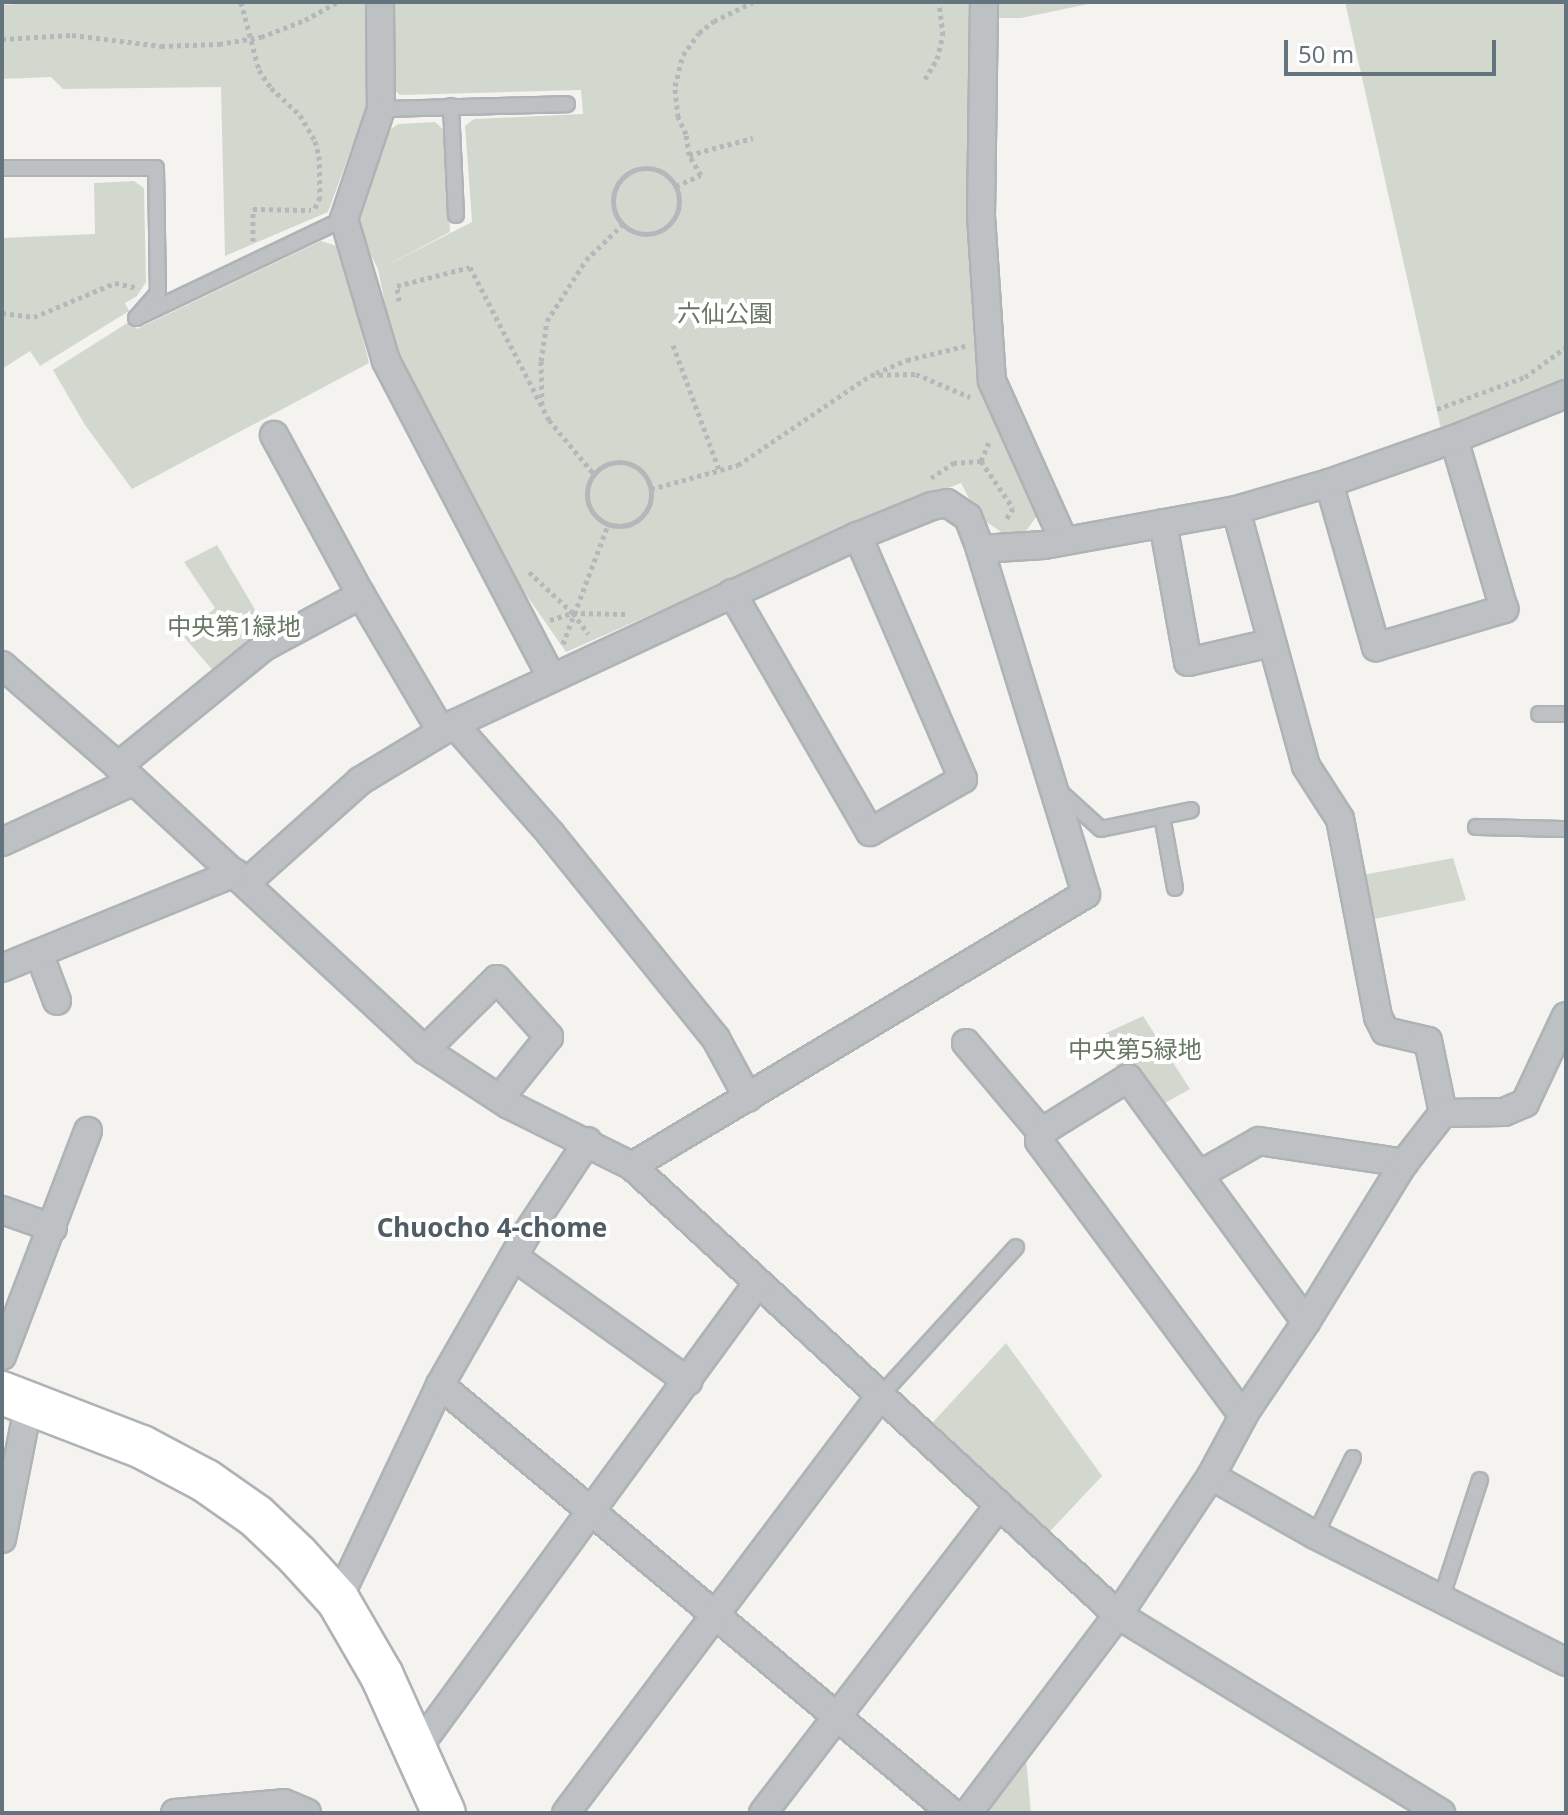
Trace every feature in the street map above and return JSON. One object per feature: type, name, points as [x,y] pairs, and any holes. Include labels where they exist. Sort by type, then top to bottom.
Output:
[{"type":"main road","points":[[16,1398],[142,1447],[206,1481],[256,1516],[338,1600],[382,1676],[444,1813]]},
{"type":"street","points":[[380,2],[381,109],[333,224],[386,361],[551,676]]},
{"type":"street","points":[[984,2],[981,216],[992,381],[1064,541]]},
{"type":"street","points":[[980,549],[1064,541],[1236,510],[1329,483],[1454,439],[1566,394]]},
{"type":"street","points":[[274,435],[361,595],[447,727],[550,833],[716,1039],[748,1098]]},
{"type":"street","points":[[1329,483],[1376,647],[1504,609],[1454,439]]},
{"type":"street","points":[[2,968],[240,878],[360,781],[447,727],[551,676],[858,536],[947,503],[968,517],[980,549],[1086,894],[632,1166]]},
{"type":"street","points":[[968,1813],[1118,1615],[1211,1476],[1243,1416],[1306,1322],[1404,1163],[1443,1113],[1428,1041],[1385,1031],[1378,1017],[1340,819],[1306,766],[1236,510]]},
{"type":"street","points":[[1163,523],[1188,662],[1271,643]]},
{"type":"street","points":[[732,593],[870,832],[963,779],[858,536]]},
{"type":"street","points":[[2,842],[126,773],[264,647],[361,595]]},
{"type":"street","points":[[2,665],[126,773],[425,1050],[500,1098],[632,1166],[685,1211],[757,1284],[1118,1615],[1441,1813]]},
{"type":"street","points":[[39,953],[57,1001]]},
{"type":"street","points":[[425,1050],[497,979],[549,1037],[500,1098]]},
{"type":"street","points":[[1443,1113],[1504,1112],[1525,1103],[1566,1016]]},
{"type":"street","points":[[966,1043],[1041,1132]]},
{"type":"street","points":[[1243,1416],[1039,1141],[1041,1132],[1128,1078],[1306,1322]]},
{"type":"street","points":[[2,1356],[88,1131]]},
{"type":"street","points":[[338,1600],[440,1385],[514,1257],[588,1141]]},
{"type":"street","points":[[1199,1175],[1259,1141],[1404,1163]]},
{"type":"street","points":[[2,1210],[53,1228]]},
{"type":"street","points":[[514,1257],[688,1381]]},
{"type":"street","points":[[416,1750],[593,1513],[757,1284]]},
{"type":"street","points":[[440,1385],[952,1813]]},
{"type":"street","points":[[566,1813],[881,1395]]},
{"type":"street","points":[[2,1539],[16,1398]]},
{"type":"street","points":[[1211,1476],[1315,1535],[1566,1662]]},
{"type":"street","points":[[763,1813],[999,1505]]},
{"type":"street","points":[[175,1813],[284,1803],[307,1813]]},
{"type":"lane","points":[[381,109],[567,104]]},
{"type":"lane","points":[[451,106],[456,215]]},
{"type":"lane","points":[[2,168],[156,168],[158,293],[136,318],[333,224]]},
{"type":"lane","points":[[1539,714],[1566,714]]},
{"type":"lane","points":[[1056,789],[1101,829],[1191,810]]},
{"type":"lane","points":[[1162,816],[1175,888]]},
{"type":"lane","points":[[1476,827],[1566,829]]},
{"type":"lane","points":[[881,1395],[1016,1247]]},
{"type":"lane","points":[[1315,1535],[1353,1458]]},
{"type":"lane","points":[[1441,1599],[1480,1480]]},
{"type":"path","points":[[241,2],[248,39],[265,80],[300,115],[315,141],[319,156],[320,197],[314,210]]},
{"type":"path","points":[[2,39],[72,35],[161,46],[248,39],[305,20],[337,2]]},
{"type":"path","points":[[676,186],[701,175],[689,155],[686,134],[678,117],[675,86],[683,55],[699,33],[714,21],[753,2]]},
{"type":"path","points":[[925,79],[937,59],[943,35],[939,2]]},
{"type":"path","points":[[689,155],[753,138]]},
{"type":"path","points":[[637,168],[660,170],[676,186],[679,204],[666,228],[648,234],[623,224],[616,215],[613,192],[626,174],[637,168]]},
{"type":"path","points":[[253,262],[253,209],[314,210],[333,224]]},
{"type":"path","points":[[542,406],[541,361],[547,321],[586,260],[623,224]]},
{"type":"path","points":[[400,316],[397,286],[470,267],[542,406],[574,454],[594,474]]},
{"type":"path","points":[[2,313],[34,317],[115,283],[158,293]]},
{"type":"path","points":[[651,489],[738,465],[871,375],[907,360],[988,340]]},
{"type":"path","points":[[673,345],[720,472]]},
{"type":"path","points":[[1437,409],[1525,377],[1566,347]]},
{"type":"path","points":[[871,375],[916,374],[978,401]]},
{"type":"path","points":[[981,461],[991,436]]},
{"type":"path","points":[[626,462],[644,473],[651,489],[651,504],[638,521],[629,525],[608,525],[588,504],[588,485],[594,474],[607,464],[626,462]]},
{"type":"path","points":[[551,676],[608,525]]},
{"type":"path","points":[[524,567],[573,613],[631,614]]},
{"type":"green space","points":[[49,2],[368,2],[368,103],[328,212],[225,256],[221,87],[63,89],[51,77],[2,79],[2,5]]},
{"type":"green space","name":"六仙公園","points":[[393,2],[973,2],[974,309],[1039,513],[1026,531],[1004,534],[978,516],[961,483],[841,531],[566,652],[481,530],[396,359],[378,269],[353,219],[383,135],[398,124],[435,122],[444,130],[450,232],[380,269],[472,222],[465,126],[474,119],[583,114],[581,90],[400,95],[392,88]]},
{"type":"green space","points":[[992,2],[1098,2],[1021,18],[991,18]]},
{"type":"green space","points":[[1345,2],[1566,2],[1566,384],[1441,429]]},
{"type":"green space","points":[[134,181],[144,188],[146,282],[137,296],[125,303],[129,311],[40,366],[30,351],[2,369],[2,238],[95,234],[94,183]]},
{"type":"green space","points":[[321,241],[337,246],[345,263],[369,363],[132,489],[85,425],[53,370],[132,320],[137,329]]},
{"type":"green space","name":"中央第1緑地","points":[[217,545],[270,635],[215,673],[184,637],[215,608],[184,562]]},
{"type":"green space","points":[[1453,858],[1466,900],[1365,921],[1352,877]]},
{"type":"green space","name":"中央第5緑地","points":[[1143,1016],[1190,1089],[1158,1107],[1122,1076],[1100,1036]]},
{"type":"green space","points":[[1006,1343],[1102,1476],[1039,1543],[922,1434]]},
{"type":"green space","points":[[1024,1737],[1031,1813],[968,1813]]},
{"type":"district","name":"Chuocho 4-chome","points":[[492,1228]]}]
